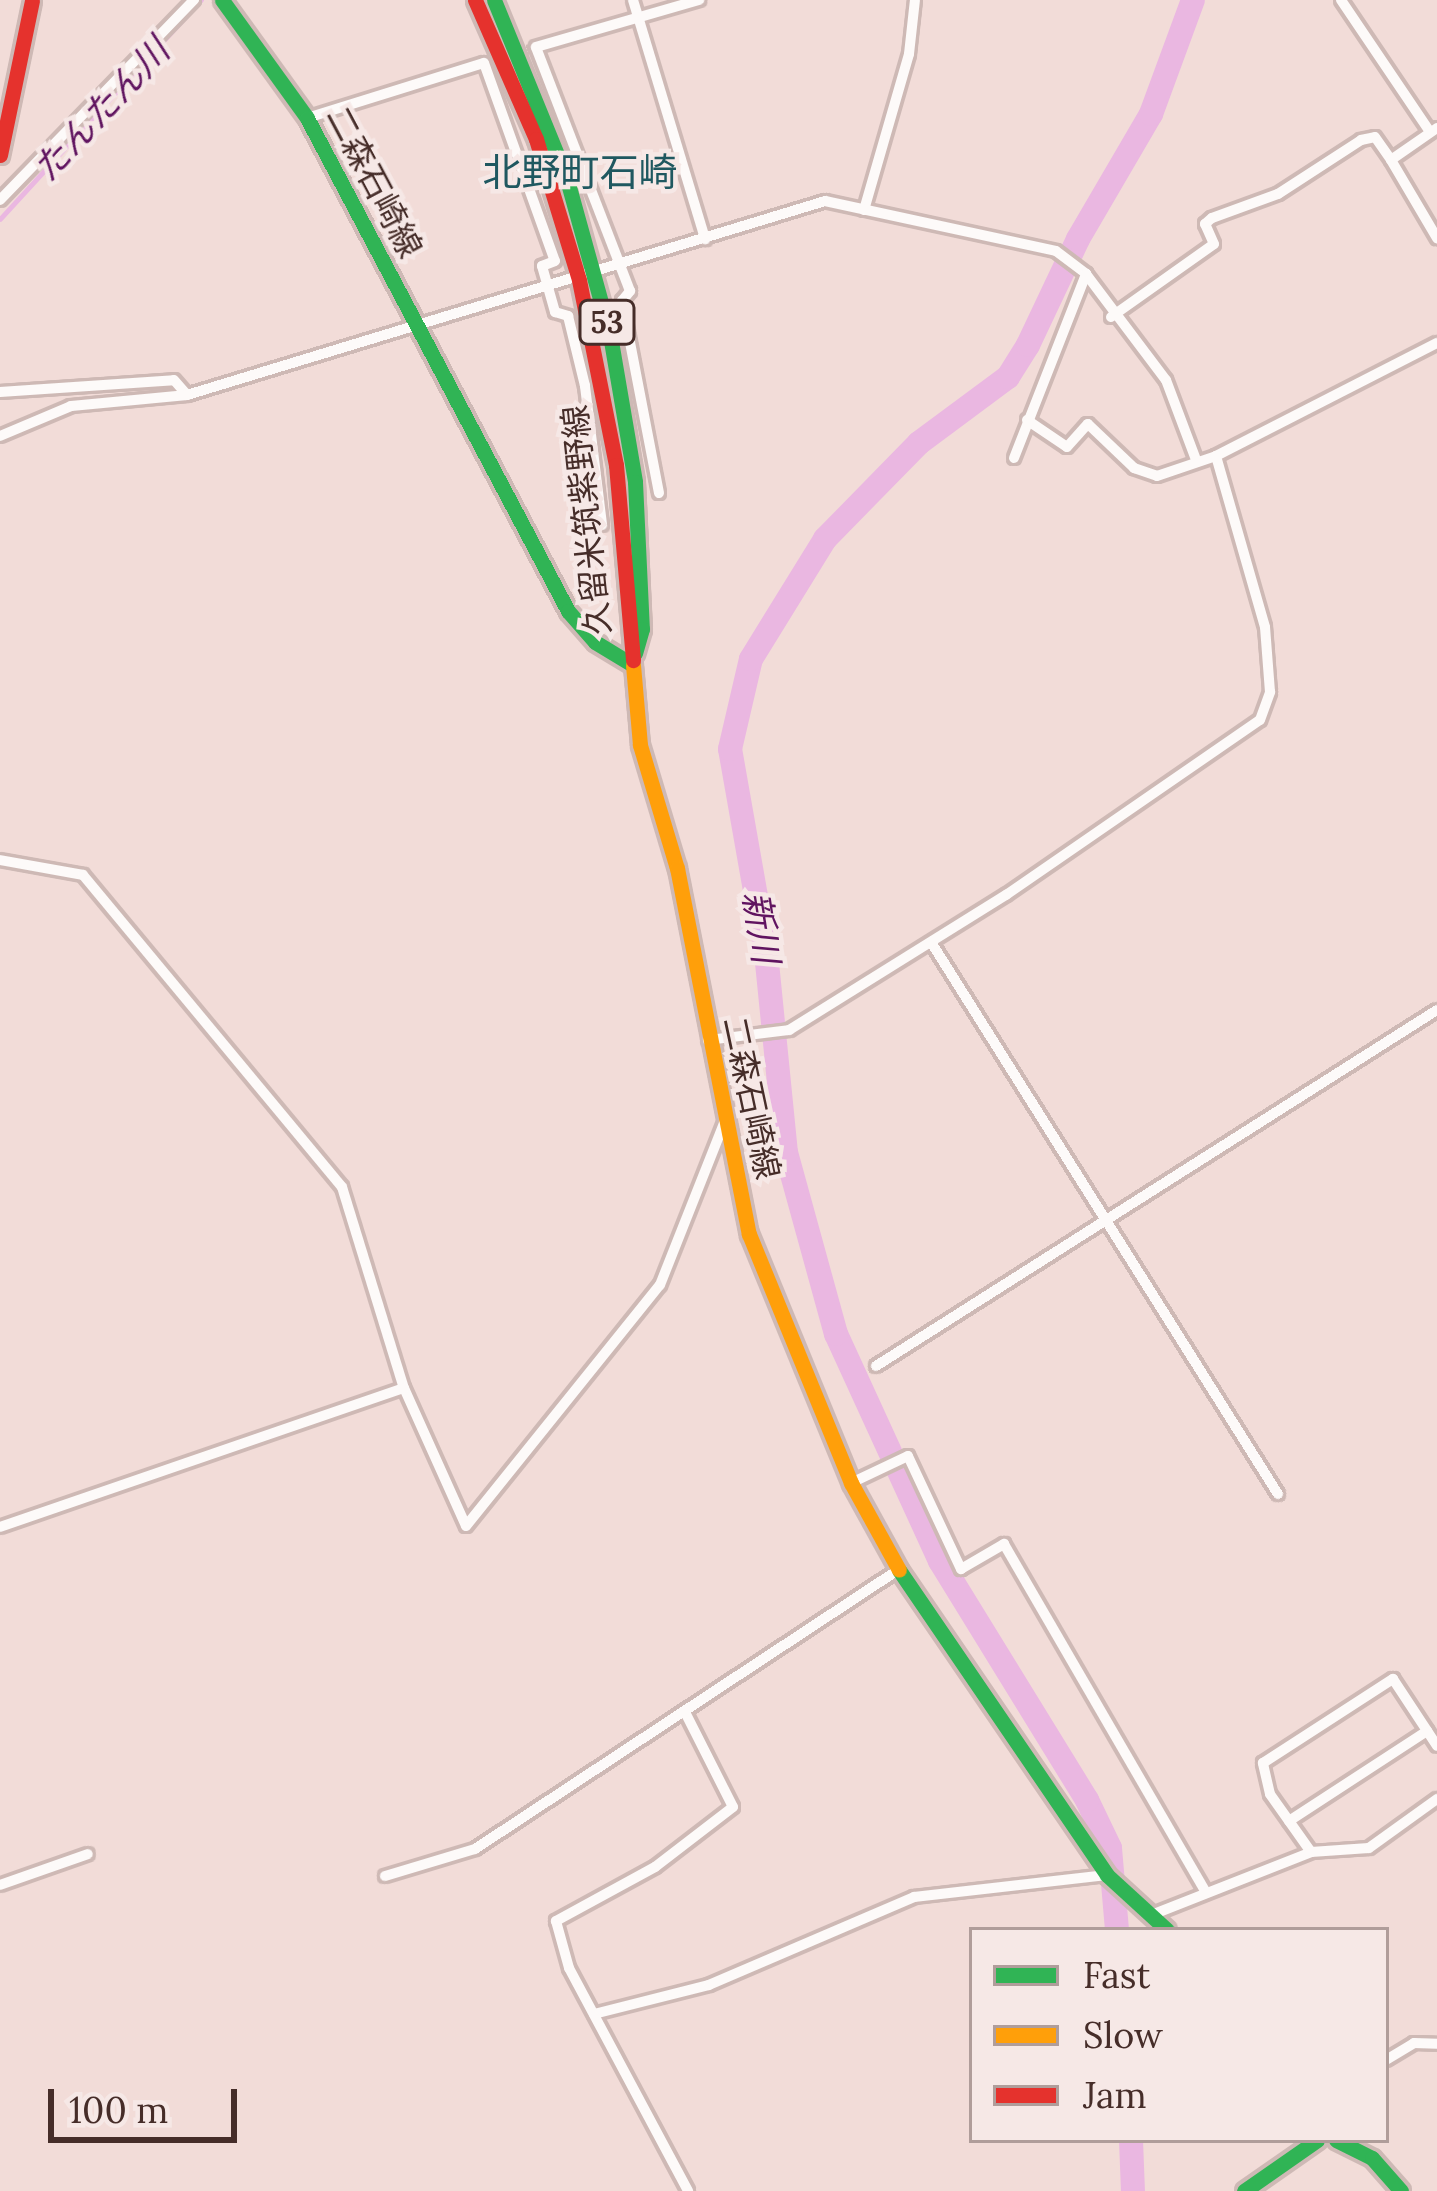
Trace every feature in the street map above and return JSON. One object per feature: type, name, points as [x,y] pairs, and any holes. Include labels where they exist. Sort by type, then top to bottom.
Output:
[{"type":"main road","points":[[0,155],[32,0]]},
{"type":"main road","name":"二森石崎線","points":[[222,0],[307,118],[568,611],[595,642],[633,660],[640,745],[677,868],[724,1121],[757,1262],[851,1483],[898,1570],[1107,1875],[1138,1896],[1165,1927]]},
{"type":"main road","name":"久留米筑紫野線","points":[[475,0],[536,139],[588,278]]},
{"type":"main road","name":"久留米筑紫野線","points":[[494,0],[541,107],[588,278],[616,465],[633,660]]},
{"type":"main road","points":[[1244,2191],[1314,2143]]},
{"type":"main road","points":[[1342,2143],[1372,2158],[1400,2189]]},
{"type":"street","points":[[0,200],[194,0]]},
{"type":"street","points":[[633,0],[705,239]]},
{"type":"street","points":[[658,493],[622,301],[630,291],[616,243],[605,243],[536,47],[699,0]]},
{"type":"street","points":[[864,210],[909,54],[915,0]]},
{"type":"street","points":[[1340,0],[1433,130],[1391,160]]},
{"type":"street","points":[[307,118],[484,63],[555,261],[542,266],[555,312],[568,316],[585,386],[602,525]]},
{"type":"street","points":[[1111,316],[1214,244],[1205,224],[1212,218],[1278,194],[1361,140],[1375,137],[1437,238]]},
{"type":"street","points":[[0,436],[71,406],[187,394],[549,290],[825,201],[1056,251],[1085,274],[1111,316],[1166,380],[1196,460]]},
{"type":"street","points":[[1014,458],[1085,274]]},
{"type":"street","points":[[1027,420],[1067,448],[1088,424],[1145,475],[1216,456],[1437,343]]},
{"type":"street","points":[[0,392],[174,380],[187,394]]},
{"type":"street","points":[[709,1040],[789,1030],[1226,750],[1268,707],[1265,627],[1216,456]]},
{"type":"street","points":[[0,860],[83,874],[342,1186],[404,1388],[466,1526],[660,1285],[724,1121]]},
{"type":"street","points":[[931,942],[1278,1494]]},
{"type":"street","points":[[877,1366],[1437,1010]]},
{"type":"street","points":[[0,1527],[404,1388]]},
{"type":"street","points":[[851,1483],[908,1456],[961,1569],[1004,1544],[1206,1892]]},
{"type":"street","points":[[385,1876],[475,1849],[898,1570]]},
{"type":"street","points":[[1311,1852],[1270,1794],[1263,1763],[1393,1678],[1437,1746]]},
{"type":"street","points":[[686,1714],[733,1808],[655,1867],[556,1921],[568,1968],[688,2191]]},
{"type":"street","points":[[1289,1821],[1427,1731]]},
{"type":"street","points":[[1154,1914],[1311,1852],[1369,1848],[1437,1799]]},
{"type":"street","points":[[0,1885],[88,1854]]},
{"type":"street","points":[[594,2014],[709,1985],[914,1897],[1107,1875]]},
{"type":"street","points":[[1389,2058],[1414,2043],[1437,2044]]},
{"type":"waterway","name":"たんたん川","points":[[0,219],[201,0]]},
{"type":"waterway","name":"新川","points":[[1117,1927],[1110,1848],[1087,1800],[940,1561],[836,1334],[786,1153],[766,953],[730,749],[751,659],[825,539],[919,443],[1008,377],[1028,345],[1078,239],[1151,114],[1193,0]]},
{"type":"waterway","name":"新川","points":[[1131,2143],[1133,2191]]},
{"type":"tunnel","points":[[484,63],[536,47]]},
{"type":"traffic: fast","points":[[222,0],[307,118],[568,611],[595,642],[633,665]]},
{"type":"traffic: fast","points":[[494,0],[566,176],[610,335],[635,482],[642,629],[635,653]]},
{"type":"traffic: fast","points":[[899,1570],[1107,1875],[1164,1927]]},
{"type":"traffic: fast","points":[[1244,2191],[1313,2143]]},
{"type":"traffic: fast","points":[[1342,2143],[1372,2158],[1401,2191]]},
{"type":"traffic: slow","points":[[633,665],[640,745],[677,868],[749,1234],[851,1483],[899,1570]]},
{"type":"traffic: jam","points":[[0,155],[32,0]]},
{"type":"traffic: jam","points":[[475,0],[536,139],[579,280],[616,465],[633,660]]},
{"type":"district","name":"北野町石崎","points":[[580,172]]}]
